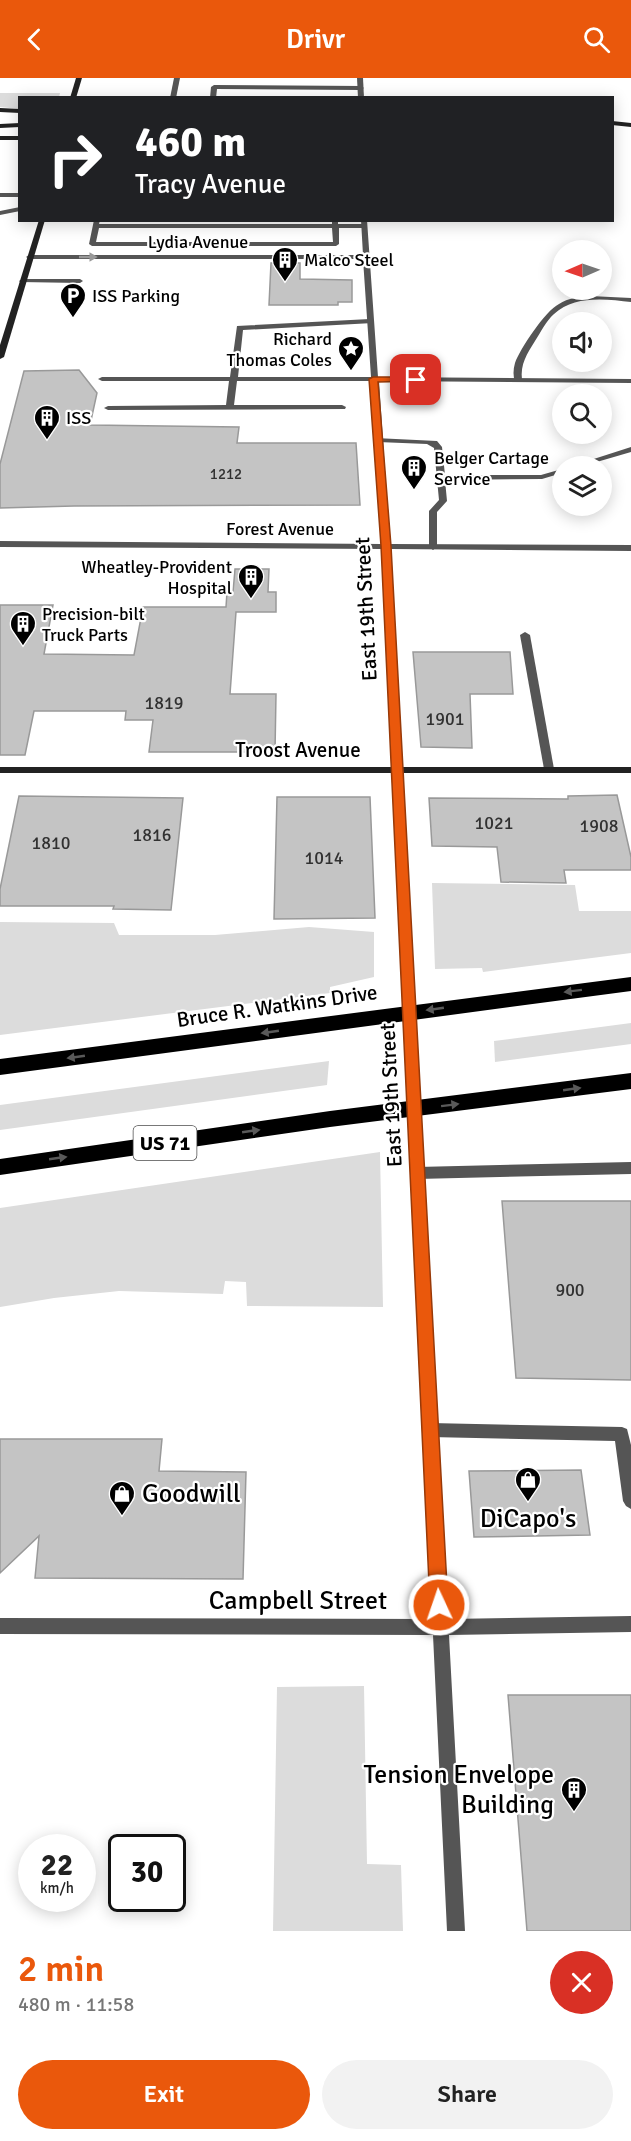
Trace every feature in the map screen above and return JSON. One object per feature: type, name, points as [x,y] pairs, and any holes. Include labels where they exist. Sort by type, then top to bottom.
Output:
[{"type":"highway","name":"Bruce R. Watkins Drive","points":[[0,1067],[631,984]]},
{"type":"highway","name":"US 71","points":[[0,1167],[330,1119],[631,1081]]},
{"type":"main road","points":[[74,96],[79,78]]},
{"type":"main road","points":[[0,110],[18,111]]},
{"type":"main road","points":[[0,126],[18,125]]},
{"type":"main road","points":[[0,138],[18,138]]},
{"type":"main road","points":[[0,355],[41,222]]},
{"type":"main road","name":"Troost Avenue","points":[[0,770],[631,770]]},
{"type":"street","points":[[173,96],[177,78]]},
{"type":"street","points":[[213,96],[216,78]]},
{"type":"street","points":[[268,88],[269,78]]},
{"type":"street","points":[[360,78],[361,96]]},
{"type":"street","points":[[214,87],[361,88]]},
{"type":"street","points":[[0,195],[18,195]]},
{"type":"street","points":[[0,213],[18,209]]},
{"type":"street","points":[[335,223],[336,244],[92,244],[96,223],[335,223],[364,223]]},
{"type":"street","name":"East 19th Street","points":[[364,223],[386,546],[456,1931]]},
{"type":"street","name":"Lydia Avenue","points":[[29,257],[367,257]]},
{"type":"street","points":[[22,280],[80,281]]},
{"type":"street","points":[[518,380],[516,369],[522,355],[553,310],[569,302],[582,299],[631,300]]},
{"type":"street","points":[[230,407],[240,327],[370,321]]},
{"type":"street","points":[[102,379],[631,381]]},
{"type":"street","points":[[108,408],[342,407]]},
{"type":"street","points":[[378,440],[434,443],[438,447],[442,501],[433,511],[432,547]]},
{"type":"street","points":[[608,456],[631,449]]},
{"type":"street","points":[[441,478],[542,477],[552,474]]},
{"type":"street","name":"Forest Avenue","points":[[0,544],[631,548]]},
{"type":"street","points":[[525,634],[549,770]]},
{"type":"street","points":[[417,1173],[631,1168]]},
{"type":"street","points":[[430,1430],[622,1434],[631,1501]]},
{"type":"street","name":"Campbell Street","points":[[0,1626],[440,1627],[631,1624]]},
{"type":"shaded area","points":[[0,93],[60,93],[59,96],[18,96],[18,109],[0,107]]},
{"type":"shaded area","points":[[432,883],[575,885],[579,911],[631,911],[631,953],[483,972],[482,968],[435,969]]},
{"type":"shaded area","points":[[0,922],[114,923],[119,935],[215,935],[309,927],[374,932],[374,977],[330,987],[330,993],[0,1035]]},
{"type":"shaded area","points":[[631,1023],[631,1044],[495,1062],[494,1041]]},
{"type":"shaded area","points":[[329,1061],[327,1085],[0,1130],[0,1105]]},
{"type":"shaded area","points":[[380,1152],[383,1307],[247,1306],[246,1282],[225,1281],[223,1294],[119,1291],[0,1307],[0,1208]]},
{"type":"shaded area","points":[[364,1686],[367,1864],[401,1865],[403,1931],[273,1931],[277,1687]]},
{"type":"building","name":"Malco Steel","points":[[271,263],[300,263],[300,279],[352,280],[352,302],[338,302],[338,305],[269,305]]},
{"type":"building","points":[[79,370],[97,393],[90,425],[239,427],[237,443],[356,443],[360,505],[0,508],[0,464],[24,371]]},
{"type":"building","points":[[235,569],[269,569],[268,592],[276,592],[276,612],[236,612],[230,694],[276,694],[275,752],[149,752],[153,720],[125,720],[126,711],[34,711],[25,755],[0,755],[0,605],[53,605],[44,654],[134,655],[143,607],[226,607],[227,592],[233,592]]},
{"type":"building","points":[[413,652],[510,652],[513,694],[470,694],[472,748],[421,747]]},
{"type":"building","points":[[617,795],[631,857],[631,870],[564,870],[566,883],[501,882],[497,847],[432,846],[429,798],[568,799],[568,796]]},
{"type":"building","points":[[19,796],[183,798],[171,910],[113,909],[114,906],[0,906],[0,889]]},
{"type":"building","points":[[277,797],[370,797],[375,918],[274,919]]},
{"type":"building","points":[[502,1201],[631,1201],[631,1380],[516,1378]]},
{"type":"building","name":"Goodwill","points":[[0,1439],[162,1439],[159,1471],[246,1472],[243,1579],[35,1578],[39,1536],[0,1573]]},
{"type":"building","name":"DiCapo's","points":[[581,1470],[590,1535],[474,1537],[469,1471]]},
{"type":"building","name":"Tension Envelope Building","points":[[508,1695],[631,1695],[631,1931],[527,1931]]},
{"type":"place","name":"Malco Steel","points":[[285,283]]},
{"type":"place","name":"ISS Parking","points":[[73,319]]},
{"type":"place","name":"Richard Thomas Coles","points":[[351,372]]},
{"type":"place","name":"ISS","points":[[47,441]]},
{"type":"place","name":"Belger Cartage Service","points":[[414,491]]},
{"type":"place","name":"Wheatley-Provident Hospital","points":[[251,600]]},
{"type":"place","name":"Precision-bilt Truck Parts","points":[[23,647]]},
{"type":"place","name":"DiCapo's","points":[[528,1503]]},
{"type":"place","name":"Goodwill","points":[[122,1517]]},
{"type":"place","name":"Tension Envelope Building","points":[[574,1813]]},
{"type":"route","points":[[416,380],[373,379],[386,546],[439,1605]]}]
